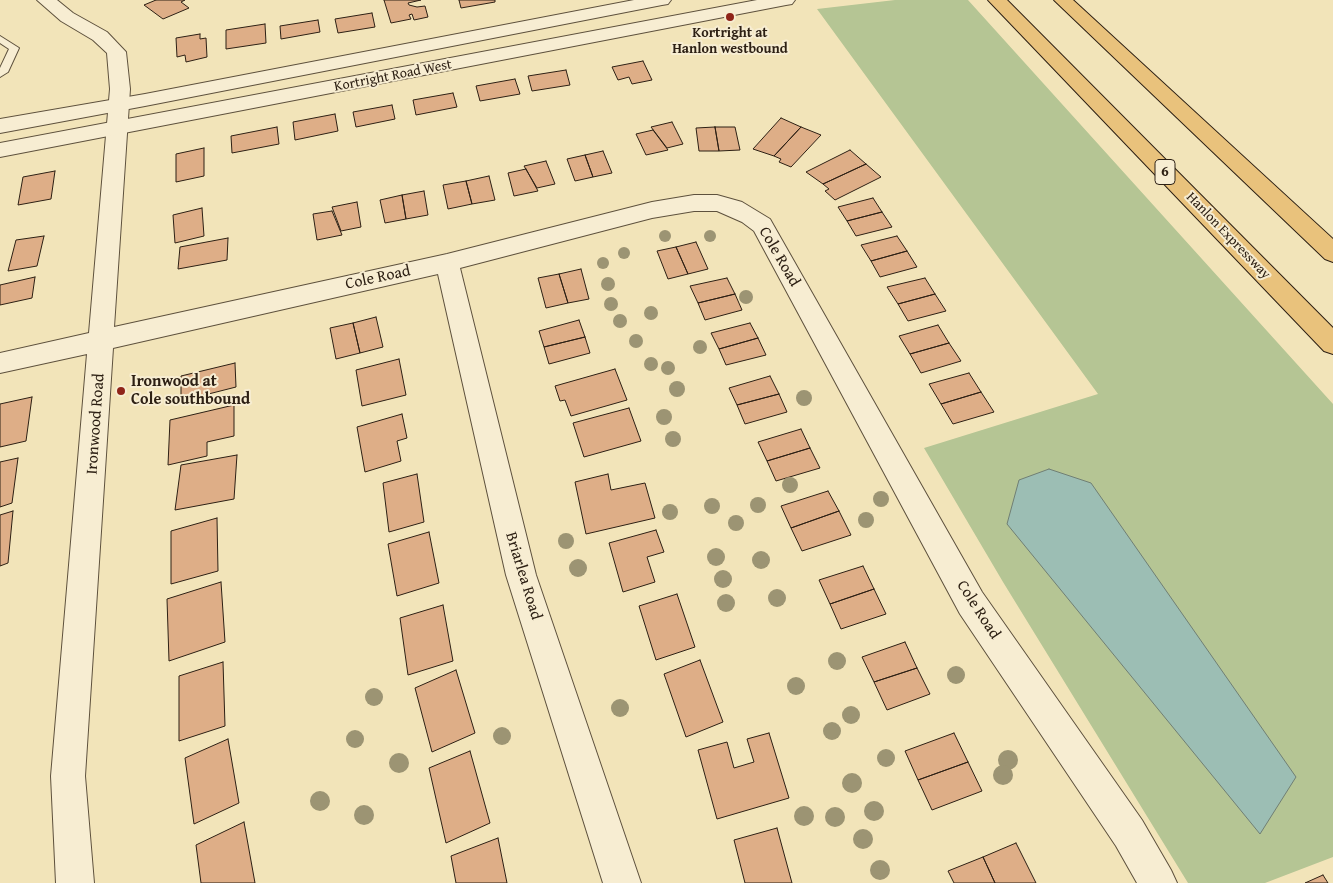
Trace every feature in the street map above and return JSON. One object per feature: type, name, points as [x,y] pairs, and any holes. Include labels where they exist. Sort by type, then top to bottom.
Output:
[{"type":"highway","name":"Hanlon Expressway","points":[[998,0],[1333,344]]},
{"type":"highway","points":[[1064,0],[1333,253]]},
{"type":"street","name":"Ironwood Road","points":[[46,0],[67,17],[100,36],[116,52],[120,90],[68,776],[75,883]]},
{"type":"street","name":"Kortright Road West","points":[[0,150],[118,116],[662,0]]},
{"type":"street","name":"Kortright Road West","points":[[0,126],[118,116],[786,0]]},
{"type":"street","name":"Cole Road","points":[[0,363],[447,263],[652,210],[694,203],[716,203],[734,208],[750,216],[762,226],[971,604],[1113,810],[1158,883]]},
{"type":"street","name":"Briarlea Road","points":[[447,263],[521,576],[622,883]]},
{"type":"lane","points":[[0,39],[14,48],[3,72],[0,74]]},
{"type":"green space","points":[[895,0],[968,0],[1333,404],[1333,857],[1265,883],[1188,883],[1003,582],[924,448],[1098,394],[817,9]]},
{"type":"water","points":[[1049,469],[1091,483],[1296,777],[1260,834],[1007,524],[1019,480]]},
{"type":"building","points":[[156,0],[185,0],[181,2],[189,8],[163,19],[144,5]]},
{"type":"building","points":[[384,0],[421,0],[408,3],[417,7],[425,6],[428,17],[414,20],[412,14],[409,15],[411,19],[391,23]]},
{"type":"building","points":[[459,0],[495,0],[495,2],[461,8]]},
{"type":"building","points":[[372,13],[375,27],[338,33],[335,19]]},
{"type":"building","points":[[318,20],[320,32],[281,39],[280,26]]},
{"type":"building","points":[[265,24],[266,43],[226,49],[226,30]]},
{"type":"building","points":[[200,34],[200,39],[206,38],[207,57],[186,62],[185,55],[177,57],[176,38]]},
{"type":"building","points":[[643,61],[652,80],[632,84],[629,77],[618,80],[612,67]]},
{"type":"building","points":[[566,70],[570,85],[532,91],[528,76]]},
{"type":"building","points":[[515,79],[520,94],[480,101],[476,86]]},
{"type":"building","points":[[453,93],[457,107],[416,115],[413,100]]},
{"type":"building","points":[[392,105],[395,119],[356,127],[353,112]]},
{"type":"building","points":[[335,114],[338,131],[295,140],[293,122]]},
{"type":"building","points":[[781,118],[801,127],[774,156],[753,149]]},
{"type":"building","points":[[672,122],[683,144],[667,148],[651,127]]},
{"type":"building","points":[[277,127],[279,144],[232,153],[231,136]]},
{"type":"building","points":[[715,127],[719,151],[699,151],[696,128]]},
{"type":"building","points":[[715,127],[735,127],[740,150],[719,151]]},
{"type":"building","points":[[801,127],[821,135],[791,167],[779,162],[781,159],[774,156]]},
{"type":"building","points":[[653,130],[668,150],[646,155],[636,134]]},
{"type":"building","points":[[204,148],[204,176],[176,182],[176,154]]},
{"type":"building","points":[[850,150],[866,164],[823,184],[806,172]]},
{"type":"building","points":[[603,151],[612,173],[593,177],[585,155]]},
{"type":"building","points":[[585,155],[593,177],[575,181],[567,159]]},
{"type":"building","points":[[546,161],[555,184],[537,188],[524,166]]},
{"type":"building","points":[[866,164],[881,177],[835,200],[825,191],[829,189],[823,184]]},
{"type":"building","points":[[526,169],[538,191],[514,196],[508,173]]},
{"type":"building","points":[[55,171],[51,199],[18,205],[23,177]]},
{"type":"building","points":[[489,176],[495,200],[472,204],[466,181]]},
{"type":"building","points":[[466,181],[472,204],[448,209],[443,185]]},
{"type":"building","points":[[424,191],[428,215],[406,219],[402,195]]},
{"type":"building","points":[[402,195],[406,219],[385,223],[380,200]]},
{"type":"building","points":[[873,198],[882,212],[847,221],[838,207]]},
{"type":"building","points":[[357,202],[361,227],[341,231],[332,207]]},
{"type":"building","points":[[202,208],[204,236],[175,243],[173,215]]},
{"type":"building","points":[[332,211],[342,235],[317,240],[313,214]]},
{"type":"building","points":[[882,212],[892,227],[856,236],[847,221]]},
{"type":"building","points":[[44,236],[37,266],[8,271],[16,240]]},
{"type":"building","points":[[897,236],[907,251],[871,261],[861,245]]},
{"type":"building","points":[[228,238],[227,260],[178,269],[180,247]]},
{"type":"building","points":[[696,242],[708,269],[688,274],[676,247]]},
{"type":"building","points":[[676,247],[688,274],[668,279],[657,251]]},
{"type":"building","points":[[907,251],[917,267],[880,277],[871,261]]},
{"type":"building","points":[[581,269],[589,299],[568,303],[559,274]]},
{"type":"building","points":[[559,274],[568,303],[546,308],[538,278]]},
{"type":"building","points":[[35,277],[32,298],[0,305],[0,285]]},
{"type":"building","points":[[727,278],[735,294],[698,303],[690,286]]},
{"type":"building","points":[[925,278],[935,294],[898,304],[887,287]]},
{"type":"building","points":[[735,294],[742,310],[705,320],[698,303]]},
{"type":"building","points":[[935,294],[946,311],[908,321],[898,304]]},
{"type":"building","points":[[376,317],[383,347],[360,353],[353,323]]},
{"type":"building","points":[[579,320],[585,337],[544,347],[539,331]]},
{"type":"building","points":[[353,323],[360,353],[336,359],[330,328]]},
{"type":"building","points":[[750,323],[758,338],[719,349],[711,333]]},
{"type":"building","points":[[938,325],[949,343],[910,354],[899,336]]},
{"type":"building","points":[[585,337],[590,353],[549,364],[544,347]]},
{"type":"building","points":[[758,338],[766,355],[726,365],[719,349]]},
{"type":"building","points":[[949,343],[961,361],[921,373],[910,354]]},
{"type":"building","points":[[399,359],[406,395],[362,406],[356,370]]},
{"type":"building","points":[[235,363],[236,387],[181,401],[181,376]]},
{"type":"building","points":[[615,369],[627,400],[571,416],[565,400],[560,401],[555,386]]},
{"type":"building","points":[[969,373],[981,392],[941,404],[929,384]]},
{"type":"building","points":[[770,376],[779,394],[737,405],[729,388]]},
{"type":"building","points":[[981,392],[994,412],[953,424],[941,404]]},
{"type":"building","points":[[779,394],[787,412],[745,424],[737,405]]},
{"type":"building","points":[[32,397],[26,441],[0,447],[0,404]]},
{"type":"building","points":[[234,405],[234,436],[207,442],[207,456],[168,465],[170,420]]},
{"type":"building","points":[[629,408],[641,441],[584,457],[573,423]]},
{"type":"building","points":[[402,414],[407,438],[397,441],[401,461],[365,472],[357,427]]},
{"type":"building","points":[[801,429],[810,448],[767,461],[758,442]]},
{"type":"building","points":[[810,448],[820,468],[776,481],[767,461]]},
{"type":"building","points":[[237,455],[234,499],[175,510],[181,465]]},
{"type":"building","points":[[18,458],[12,503],[0,507],[0,462]]},
{"type":"building","points":[[417,474],[424,522],[389,532],[383,483]]},
{"type":"building","points":[[608,474],[611,490],[645,483],[655,518],[586,534],[575,482]]},
{"type":"building","points":[[828,491],[839,511],[791,528],[781,506]]},
{"type":"building","points":[[13,511],[8,563],[0,566],[0,515]]},
{"type":"building","points":[[839,511],[851,535],[802,551],[791,528]]},
{"type":"building","points":[[217,518],[218,571],[171,584],[171,531]]},
{"type":"building","points":[[656,530],[664,552],[647,557],[655,582],[623,592],[609,543]]},
{"type":"building","points":[[429,532],[439,583],[397,596],[388,544]]},
{"type":"building","points":[[863,566],[874,589],[830,604],[819,580]]},
{"type":"building","points":[[221,582],[225,642],[169,661],[167,599]]},
{"type":"building","points":[[874,589],[886,614],[841,629],[830,604]]},
{"type":"building","points":[[677,594],[695,647],[656,660],[639,606]]},
{"type":"building","points":[[443,605],[453,661],[408,675],[400,618]]},
{"type":"building","points":[[905,642],[917,668],[874,682],[862,657]]},
{"type":"building","points":[[700,660],[723,722],[686,737],[664,674]]},
{"type":"building","points":[[223,662],[225,726],[179,741],[179,676]]},
{"type":"building","points":[[917,668],[930,694],[887,710],[874,682]]},
{"type":"building","points":[[456,670],[475,733],[432,752],[415,688]]},
{"type":"building","points":[[769,733],[789,798],[717,819],[698,750],[727,742],[734,768],[754,762],[747,739]]},
{"type":"building","points":[[954,733],[968,762],[918,780],[905,751]]},
{"type":"building","points":[[228,739],[239,803],[194,824],[185,758]]},
{"type":"building","points":[[470,751],[490,823],[446,843],[429,768]]},
{"type":"building","points":[[968,762],[982,791],[932,810],[918,780]]},
{"type":"building","points":[[244,822],[255,883],[201,883],[196,845]]},
{"type":"building","points":[[777,828],[792,883],[745,883],[734,840]]},
{"type":"building","points":[[498,838],[507,883],[456,883],[451,856]]},
{"type":"building","points":[[1016,843],[1036,883],[995,883],[983,857]]},
{"type":"building","points":[[983,857],[995,883],[954,883],[948,871]]},
{"type":"building","points":[[1323,875],[1328,883],[1305,883]]},
{"type":"place","name":"Kortright at Hanlon westbound","points":[[730,17]]},
{"type":"place","name":"Ironwood at Cole southbound","points":[[121,391]]}]
